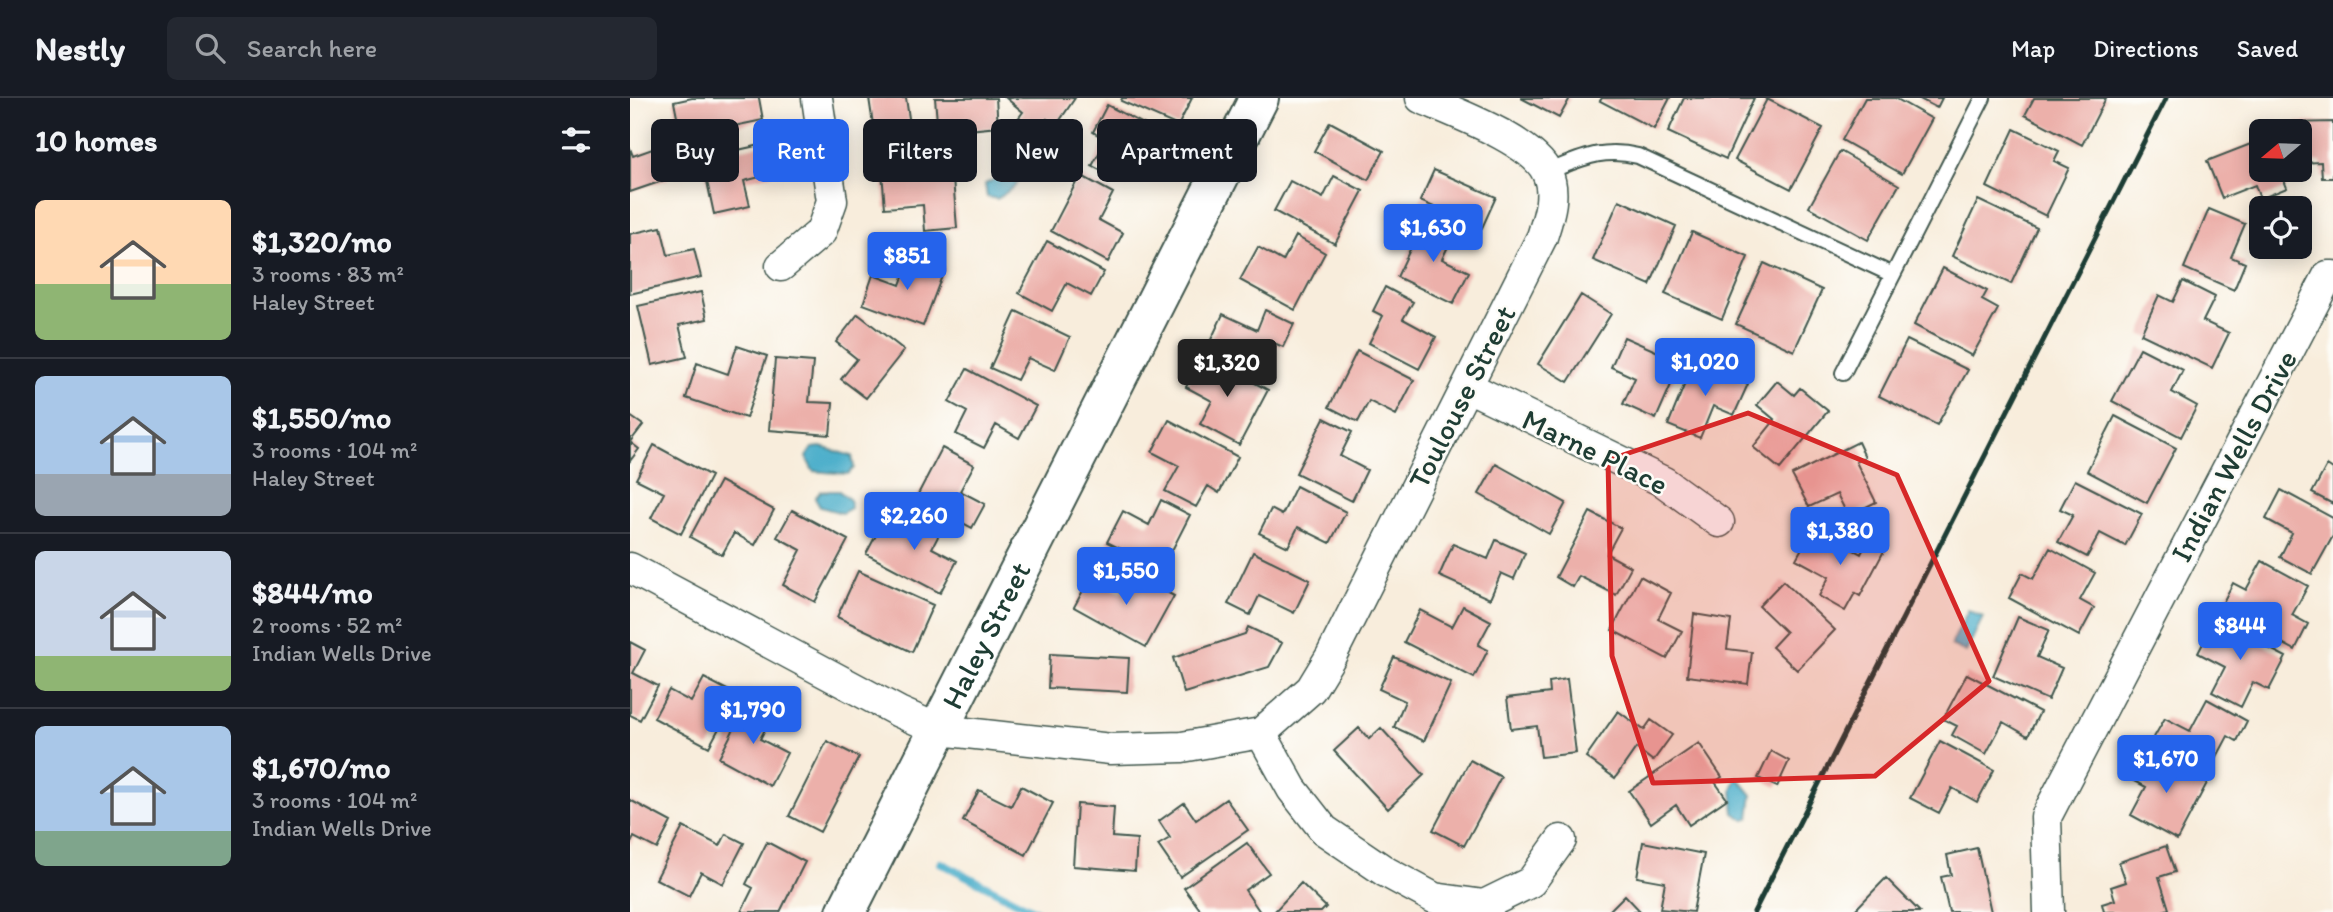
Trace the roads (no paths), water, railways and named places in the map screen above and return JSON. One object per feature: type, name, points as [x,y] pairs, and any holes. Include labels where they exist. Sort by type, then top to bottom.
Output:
[{"type":"street","points":[[781,266],[821,232],[832,201],[817,98]]},
{"type":"street","name":"Haley Street","points":[[846,912],[1259,98]]},
{"type":"street","points":[[1436,101],[1516,141],[1547,172]]},
{"type":"street","name":"Toulouse Street","points":[[1261,733],[1311,688],[1318,678],[1468,387],[1542,237],[1551,207],[1547,172]]},
{"type":"street","name":"Indian Wells Drive","points":[[2049,912],[2046,817],[2328,276],[2333,276]]},
{"type":"street","name":"Marne Place","points":[[1468,387],[1664,482],[1718,522]]},
{"type":"street","points":[[630,568],[899,712],[940,730],[1111,749],[1182,747],[1261,733],[1292,789],[1324,830],[1386,872],[1434,898],[1484,905],[1531,882],[1561,840]]},
{"type":"lane","points":[[1843,373],[1983,98]]},
{"type":"lane","points":[[1547,172],[1590,155],[1615,150],[1637,156],[1893,275]]},
{"type":"water","points":[[991,181],[1018,182],[997,199],[987,197],[985,184]]},
{"type":"water","points":[[821,447],[852,456],[854,468],[848,474],[813,471],[806,457],[812,448]]},
{"type":"water","points":[[821,491],[839,491],[850,500],[851,508],[842,513],[820,507],[815,498]]},
{"type":"water","points":[[1968,610],[1983,617],[1966,652],[1951,645]]},
{"type":"water","points":[[1737,777],[1752,795],[1749,818],[1745,820],[1734,813],[1732,789]]},
{"type":"waterway","points":[[941,863],[1037,912]]},
{"type":"railway","points":[[1754,912],[2166,98]]}]
